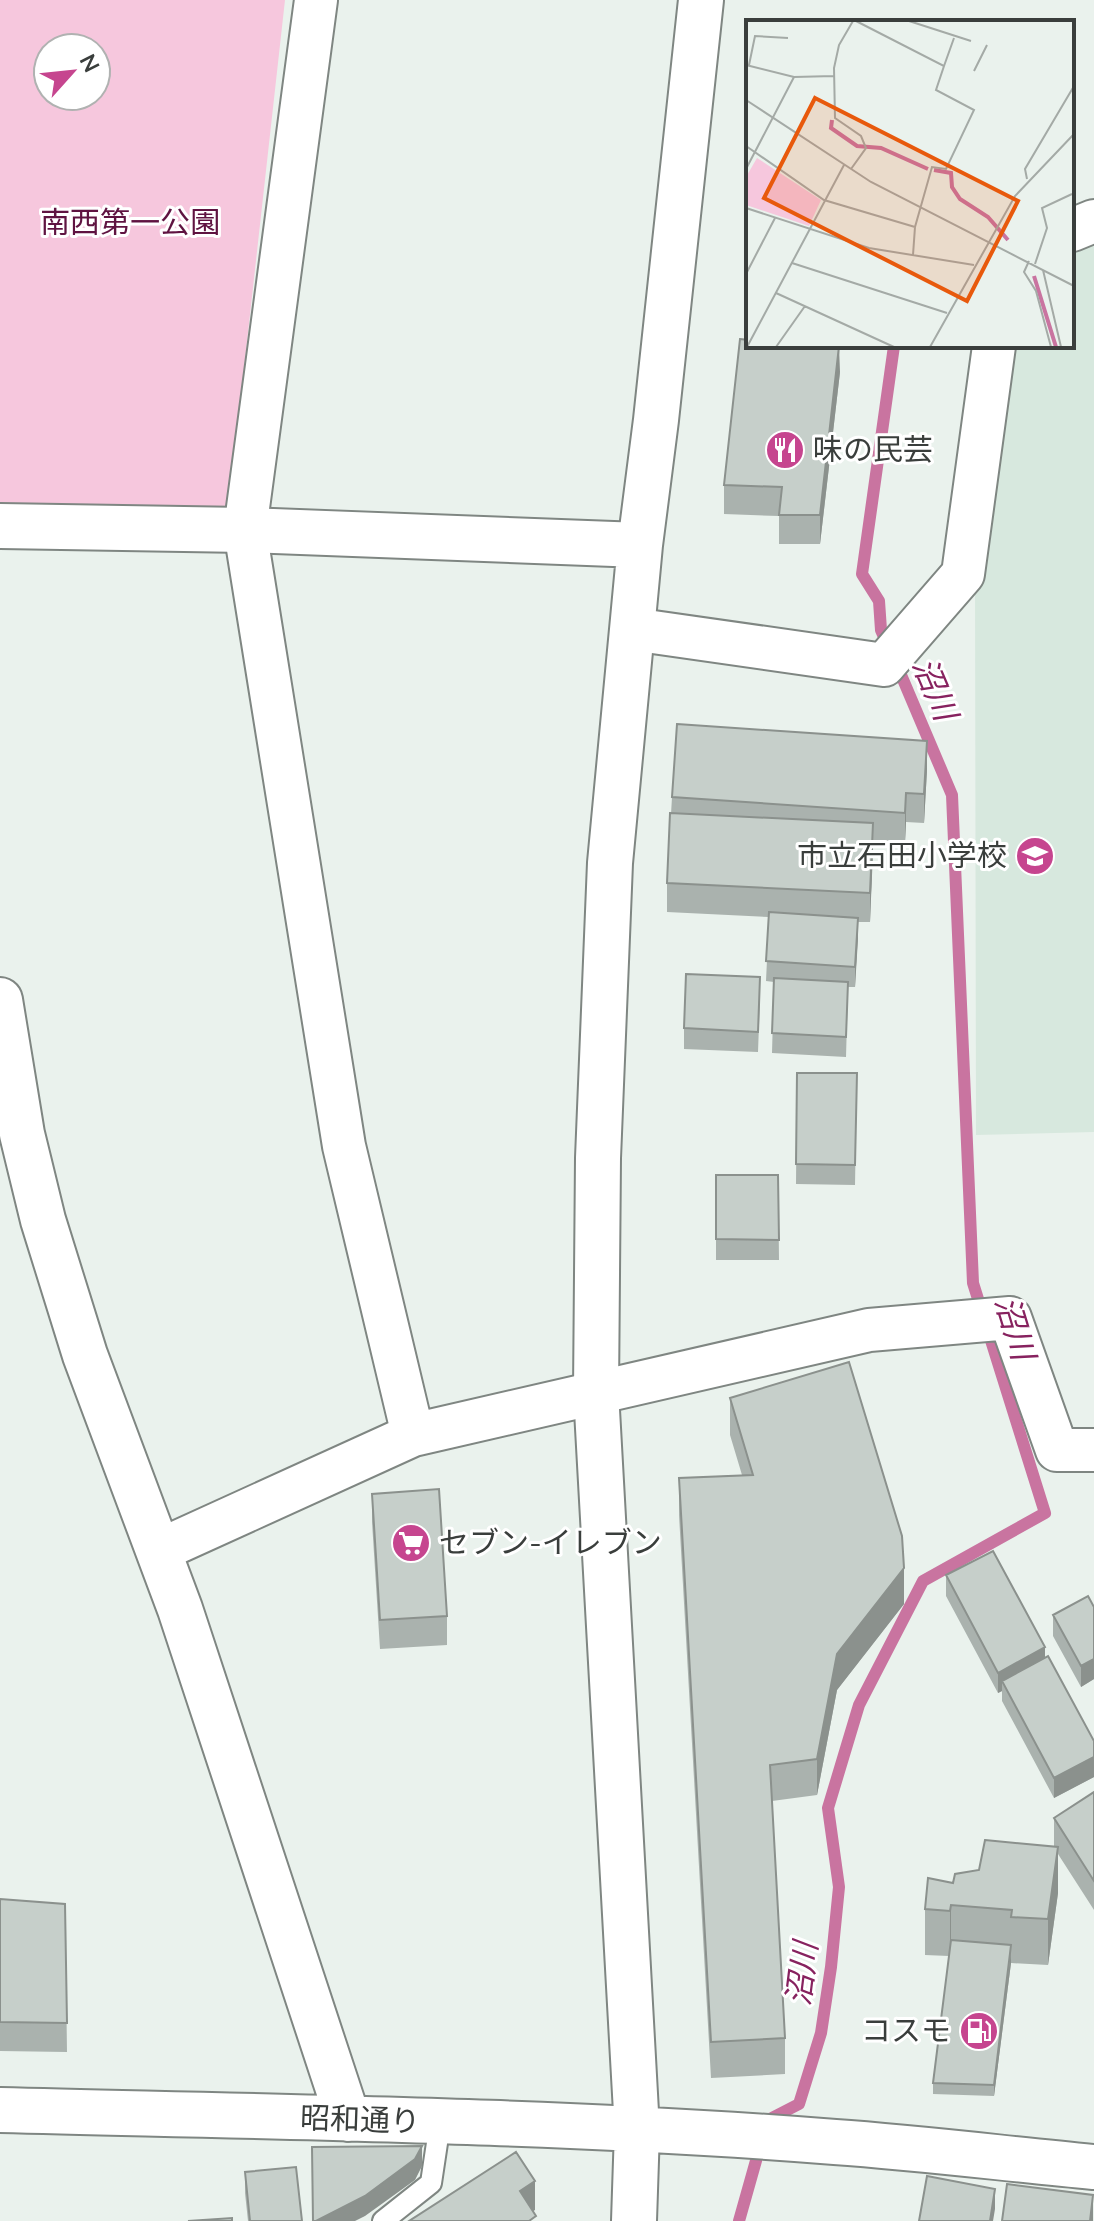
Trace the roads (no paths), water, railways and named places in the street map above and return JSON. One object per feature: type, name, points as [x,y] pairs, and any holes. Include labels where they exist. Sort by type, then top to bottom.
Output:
[{"type":"street","points":[[316,0],[245,530],[344,1146],[413,1435]]},
{"type":"street","points":[[634,2221],[637,2130],[596,1392],[598,1158],[610,863],[640,545],[701,0]]},
{"type":"street","points":[[1074,229],[1094,221]]},
{"type":"street","points":[[632,629],[884,665],[963,574],[994,348]]},
{"type":"street","points":[[0,526],[245,530],[640,545]]},
{"type":"street","points":[[0,1000],[22,1134],[43,1220],[85,1355],[180,1609],[348,2119]]},
{"type":"street","points":[[158,1551],[413,1435],[869,1330],[1010,1318],[1057,1450],[1094,1450]]},
{"type":"street","name":"昭和通り","points":[[0,2110],[348,2119],[720,2134],[1094,2167]]},
{"type":"lane","points":[[383,2221],[431,2183],[440,2123]]},
{"type":"waterway","name":"沼川","points":[[888,646],[881,630],[879,601],[862,574],[894,348]]},
{"type":"waterway","name":"沼川","points":[[765,2125],[766,2121],[799,2104],[821,2033],[839,1887],[828,1808],[859,1705],[923,1581],[1045,1513],[973,1283],[952,795],[896,663]]},
{"type":"waterway","name":"沼川","points":[[739,2221],[761,2143]]},
{"type":"place","name":"味の民芸","points":[[785,450]]},
{"type":"place","name":"市立石田小学校","points":[[1035,856]]},
{"type":"place","name":"セブン-イレブン","points":[[411,1543]]},
{"type":"place","name":"コスモ","points":[[979,2031]]},
{"type":"park label","name":"南西第一公園","points":[[130,223]]}]
